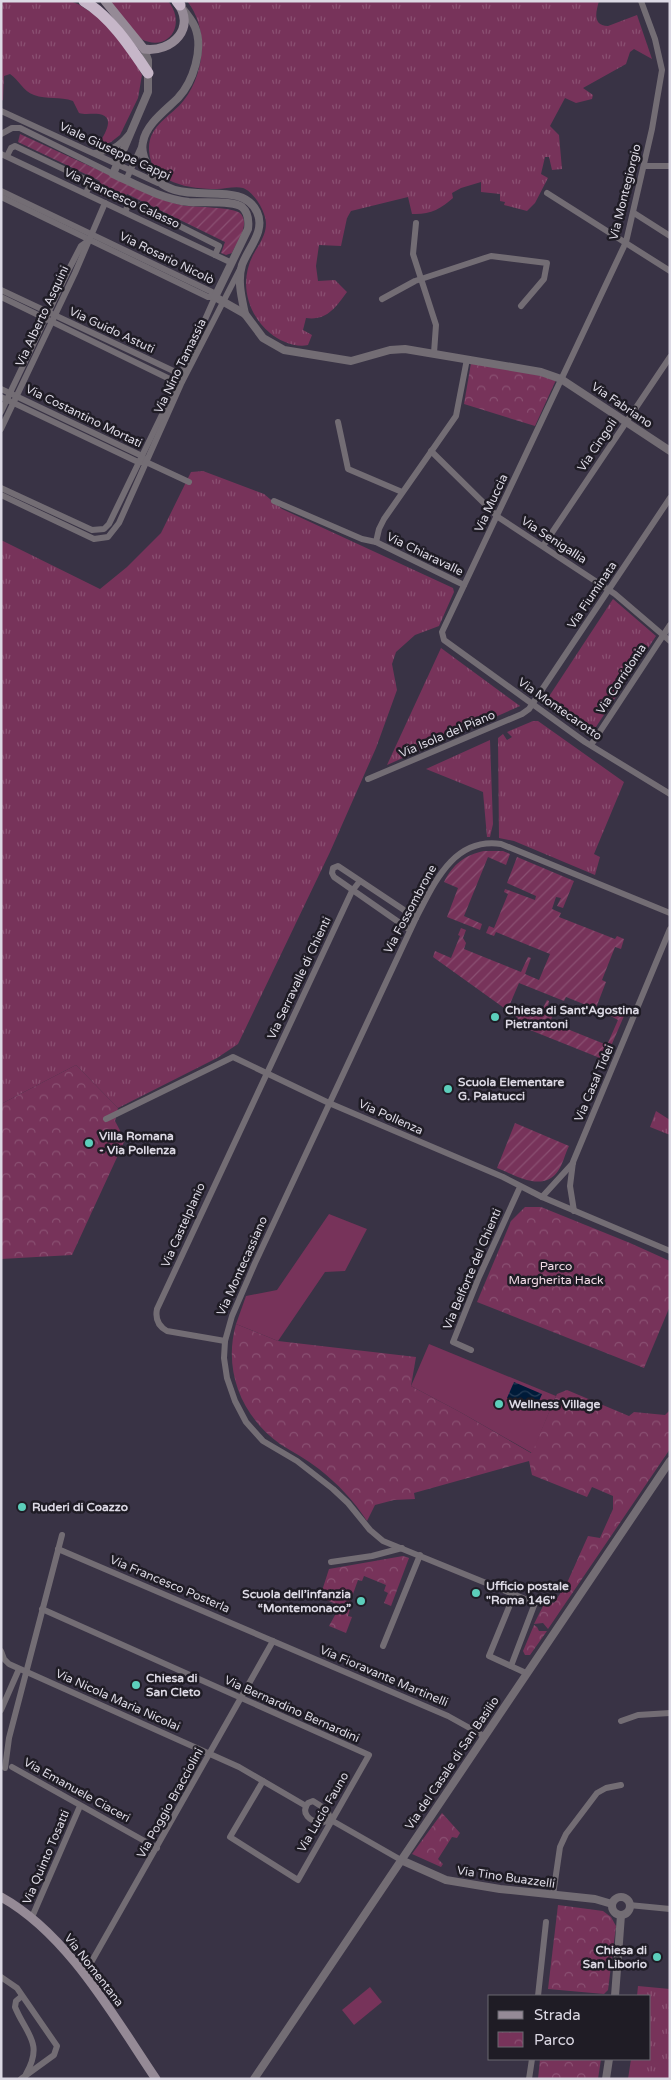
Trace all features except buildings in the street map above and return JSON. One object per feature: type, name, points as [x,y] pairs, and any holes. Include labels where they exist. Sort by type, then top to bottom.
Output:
[{"type":"highway","points":[[84,1],[135,46],[144,49]]},
{"type":"highway","points":[[111,24],[148,73]]},
{"type":"main road","points":[[105,1],[144,49],[162,49],[176,40],[184,26],[184,17],[178,3]]},
{"type":"main road","name":"Via Nomentana","points":[[1,1897],[32,1917],[84,1975],[101,1997],[153,2076]]},
{"type":"street","name":"Via Montegiorgio","points":[[561,378],[626,242],[644,166],[662,70],[655,39],[641,1]]},
{"type":"street","points":[[126,180],[150,127],[183,91],[194,70],[197,34],[193,24],[178,3]]},
{"type":"street","points":[[113,174],[148,92],[147,56],[144,49]]},
{"type":"street","name":"Viale Giuseppe Cappi","points":[[1,111],[172,189],[194,193],[233,194],[243,197],[251,203]]},
{"type":"street","name":"Viale Giuseppe Cappi","points":[[1,134],[12,128],[20,128],[113,174],[166,197],[187,202],[234,203],[248,214]]},
{"type":"street","points":[[94,154],[110,151],[120,145],[130,134]]},
{"type":"street","points":[[143,142],[147,163],[158,183]]},
{"type":"street","points":[[4,155],[15,146],[91,182],[86,193]]},
{"type":"street","name":"Via Francesco Calasso","points":[[4,155],[232,263]]},
{"type":"street","points":[[644,166],[670,166]]},
{"type":"street","name":"Via Rosario Nicolò","points":[[1,191],[208,297],[215,297]]},
{"type":"street","points":[[547,193],[670,271]]},
{"type":"street","name":"Via Rosario Nicolò","points":[[1,197],[90,237]]},
{"type":"street","points":[[125,212],[130,201],[219,246],[215,255]]},
{"type":"street","name":"Via Alberto Asquini","points":[[1,412],[86,249],[105,203]]},
{"type":"street","name":"Via Nino Tamassia","points":[[1,488],[92,530],[97,531],[109,524],[140,459],[224,301],[259,229],[259,218],[251,203]]},
{"type":"street","points":[[634,213],[670,236]]},
{"type":"street","name":"Via Nino Tamassia","points":[[183,376],[215,297],[248,228],[248,214]]},
{"type":"street","points":[[416,223],[413,250],[436,324],[434,354]]},
{"type":"street","points":[[382,299],[421,279],[491,256],[547,262],[544,279],[521,306]]},
{"type":"street","points":[[242,266],[240,289],[245,314]]},
{"type":"street","name":"Via Guido Astuti","points":[[1,290],[179,383]]},
{"type":"street","name":"Via Guido Astuti","points":[[1,297],[51,317],[183,376]]},
{"type":"street","points":[[215,297],[245,314]]},
{"type":"street","name":"Via Fabriano","points":[[245,314],[262,338],[284,350],[351,361],[399,348],[541,372],[561,378],[670,451]]},
{"type":"street","name":"Via Alberto Asquini","points":[[8,398],[17,395],[51,317]]},
{"type":"street","name":"Via Cingoli","points":[[543,546],[670,357]]},
{"type":"street","points":[[376,542],[379,529],[402,492],[456,416],[467,359]]},
{"type":"street","name":"Via Muccia","points":[[442,636],[443,630],[498,517],[561,378]]},
{"type":"street","name":"Via Nino Tamassia","points":[[1,495],[94,539],[108,537],[119,523],[179,383]]},
{"type":"street","name":"Via Costantino Mortati","points":[[1,389],[8,398],[140,459]]},
{"type":"street","name":"Via Costantino Mortati","points":[[17,395],[146,462]]},
{"type":"street","name":"Via Alberto Asquini","points":[[1,429],[8,398]]},
{"type":"street","points":[[338,422],[348,469],[402,492]]},
{"type":"street","name":"Via Senigallia","points":[[432,451],[498,517],[609,590],[670,641]]},
{"type":"street","points":[[146,462],[188,482]]},
{"type":"street","name":"Via Fiuminata","points":[[532,705],[670,498]]},
{"type":"street","name":"Via Chiaravalle","points":[[274,501],[362,539],[376,542],[464,585]]},
{"type":"street","name":"Via Corridonia","points":[[592,746],[670,626]]},
{"type":"street","name":"Via Montecarotto","points":[[442,636],[444,640],[532,705],[592,746],[670,794]]},
{"type":"street","name":"Via Isola del Piano","points":[[368,779],[522,714],[532,705]]},
{"type":"street","name":"Via Fossombrone","points":[[329,1102],[410,930],[436,880],[453,858],[470,848],[494,843],[516,849],[670,913]]},
{"type":"street","points":[[410,930],[333,876],[333,868],[338,866],[416,918]]},
{"type":"street","name":"Via Serravalle di Chienti","points":[[266,1074],[352,891],[360,881]]},
{"type":"street","name":"Via Casal Tidei","points":[[574,1211],[570,1186],[573,1162],[670,930]]},
{"type":"street","name":"Via Pollenza","points":[[106,1119],[233,1058],[329,1102],[503,1177],[542,1197],[670,1251]]},
{"type":"street","name":"Via Castelplanio","points":[[225,1342],[167,1331],[159,1324],[156,1313],[266,1074]]},
{"type":"street","name":"Via Montecassiano","points":[[329,1102],[234,1309],[225,1342],[224,1358],[227,1378],[235,1401],[252,1430],[263,1441],[297,1461],[333,1489],[348,1503],[370,1530],[384,1541],[535,1603],[511,1666]]},
{"type":"street","name":"Via Casal Tidei","points":[[542,1197],[573,1162]]},
{"type":"street","name":"Via Belforte del Chienti","points":[[471,1350],[453,1342],[520,1186]]},
{"type":"street","name":"Via del Casale di San Basilio","points":[[254,2079],[670,1461]]},
{"type":"street","points":[[1,1734],[10,1738],[62,1535]]},
{"type":"street","points":[[331,1562],[372,1556],[402,1548]]},
{"type":"street","name":"Via Francesco Posterla","points":[[58,1549],[273,1641]]},
{"type":"street","points":[[383,1646],[420,1555]]},
{"type":"street","points":[[514,1595],[489,1656],[526,1674]]},
{"type":"street","name":"Via Bernardino Bernardini","points":[[42,1610],[369,1755]]},
{"type":"street","name":"Via Poggio Bracciolini","points":[[84,1975],[273,1641]]},
{"type":"street","name":"Via Fioravante Martinelli","points":[[273,1641],[448,1716],[484,1736]]},
{"type":"street","name":"Via Nicola Maria Nicolai","points":[[1,1651],[5,1661],[19,1669],[210,1754],[263,1780],[306,1806]]},
{"type":"street","points":[[1,1710],[19,1669]]},
{"type":"street","points":[[621,1721],[638,1715],[670,1713]]},
{"type":"street","name":"Via Emanuele Ciaceri","points":[[10,1738],[9,1767],[157,1848]]},
{"type":"street","name":"Via Lucio Fauno","points":[[263,1780],[230,1837],[298,1880],[369,1755]]},
{"type":"street","points":[[553,1895],[558,1855],[564,1837],[597,1793],[606,1788],[621,1785]]},
{"type":"street","points":[[331,1820],[324,1823],[315,1822],[306,1814],[306,1806],[310,1802],[317,1802],[327,1810],[331,1820],[400,1860]]},
{"type":"street","name":"Via Quinto Tosatti","points":[[32,1917],[80,1806]]},
{"type":"street","name":"Via Tino Buazzelli","points":[[400,1860],[446,1880],[595,1899],[612,1904]]},
{"type":"street","points":[[621,1898],[627,1900],[629,1905],[626,1913],[621,1915],[615,1912],[612,1904],[614,1900],[621,1898]]},
{"type":"street","points":[[629,1905],[670,1909]]},
{"type":"street","points":[[615,1995],[621,1915]]},
{"type":"street","points":[[538,1995],[546,1922]]},
{"type":"street","points":[[1,1977],[12,1984],[56,2043],[57,2050],[54,2055],[22,2078]]},
{"type":"street","points":[[22,1996],[16,2001],[15,2007],[29,2030],[34,2045],[32,2061],[22,2078]]},
{"type":"street","points":[[530,2079],[532,2060]]},
{"type":"street","points":[[606,2079],[608,2060]]},
{"type":"green space","points":[[1,1],[70,1],[100,18],[132,56],[142,75],[138,98],[120,135],[111,142],[97,147],[107,128],[108,123],[105,116],[79,113],[73,101],[34,95],[27,91],[10,74],[4,76],[3,100],[1,101]]},
{"type":"green space","points":[[109,1],[168,1],[176,19],[172,34],[160,42],[141,39]]},
{"type":"green space","points":[[187,1],[599,1],[596,17],[597,21],[603,25],[608,26],[637,15],[652,59],[634,49],[630,52],[626,64],[583,88],[593,95],[592,99],[576,103],[565,98],[550,126],[559,135],[562,169],[552,170],[549,157],[545,157],[541,174],[548,178],[535,203],[527,211],[504,205],[505,202],[500,201],[500,194],[481,192],[481,182],[452,193],[453,198],[439,208],[429,212],[412,214],[408,197],[351,211],[347,218],[341,246],[319,245],[316,266],[318,281],[335,280],[347,292],[330,312],[320,317],[306,318],[303,330],[312,335],[308,345],[298,346],[278,339],[270,333],[256,317],[248,297],[246,287],[249,265],[262,240],[266,225],[264,214],[256,199],[243,188],[207,189],[184,186],[164,177],[156,170],[151,161],[149,150],[152,134],[161,122],[184,100],[191,89],[200,64],[202,50],[199,24]]},
{"type":"green space","points":[[20,134],[163,200],[187,206],[237,211],[241,214],[244,223],[232,253],[226,255],[221,253],[225,242],[127,194],[121,204],[95,192],[100,181],[18,142]]},
{"type":"green space","points":[[471,363],[556,380],[535,426],[464,404]]},
{"type":"green space","points":[[203,471],[264,494],[282,509],[453,588],[454,592],[439,626],[415,635],[396,652],[392,664],[397,690],[376,748],[330,852],[238,1044],[217,1058],[118,1108],[76,1065],[1,1104],[1,540],[100,589],[127,567],[161,533],[191,472]]},
{"type":"green space","points":[[613,599],[656,636],[590,736],[544,704]]},
{"type":"green space","points":[[441,648],[520,706],[387,765]]},
{"type":"green space","points":[[533,721],[538,721],[624,782],[594,854],[600,857],[595,875],[514,841],[499,838],[498,738],[503,734],[507,740],[512,737],[507,732]]},
{"type":"green space","points":[[490,740],[493,824],[490,837],[487,837],[483,792],[426,769]]},
{"type":"green space","points":[[484,851],[503,851],[510,854],[506,865],[488,857],[464,916],[482,924],[480,930],[447,917],[458,888],[444,882],[451,870],[460,861]]},
{"type":"green space","points":[[517,857],[574,881],[563,908],[557,906],[561,898],[556,897],[552,909],[561,913],[559,917],[615,939],[617,936],[624,939],[621,949],[615,947],[602,980],[606,982],[594,1013],[590,1011],[591,1007],[566,997],[564,1001],[519,983],[510,1004],[539,1016],[547,1000],[549,1001],[547,1011],[553,1015],[550,1022],[607,1045],[618,1020],[605,1013],[603,1016],[598,1015],[601,1007],[624,1016],[605,1060],[515,1024],[518,1018],[433,957],[435,951],[451,958],[460,936],[458,935],[461,928],[466,930],[463,938],[466,943],[464,949],[521,972],[528,957],[531,958],[525,974],[539,980],[550,954],[496,932],[494,936],[486,933],[489,926],[494,928],[508,894],[504,892],[505,889],[535,900],[536,896],[507,883]]},
{"type":"green space","points":[[76,1065],[118,1108],[115,1121],[125,1140],[72,1255],[1,1259],[1,1104]]},
{"type":"green space","points":[[656,1111],[670,1120],[670,1135],[650,1127]]},
{"type":"green space","points":[[515,1123],[569,1146],[560,1168],[552,1177],[545,1181],[537,1182],[520,1178],[497,1168]]},
{"type":"green space","name":"Parco Margherita Hack","points":[[525,1207],[541,1207],[670,1261],[670,1306],[644,1368],[477,1302],[511,1221]]},
{"type":"green space","points":[[329,1214],[367,1229],[345,1271],[325,1272],[278,1341],[236,1324],[246,1296],[277,1290]]},
{"type":"green space","points":[[236,1324],[278,1341],[416,1357],[411,1386],[531,1453],[557,1394],[567,1390],[629,1416],[634,1412],[665,1415],[670,1410],[670,1449],[548,1629],[543,1623],[534,1624],[546,1600],[554,1603],[567,1583],[588,1536],[600,1538],[613,1509],[613,1496],[592,1487],[587,1497],[532,1475],[529,1461],[414,1493],[415,1499],[394,1500],[375,1505],[367,1521],[333,1481],[314,1465],[280,1444],[266,1433],[255,1420],[238,1391],[234,1375],[232,1358]]},
{"type":"green space","name":"Wellness Village","points":[[429,1344],[556,1396],[532,1453],[411,1386]]},
{"type":"green space","points":[[403,1556],[409,1558],[391,1606],[384,1603],[388,1593],[384,1591],[386,1585],[364,1576],[362,1581],[358,1580],[348,1608],[350,1609],[348,1616],[352,1617],[346,1633],[329,1626],[340,1606],[320,1597],[329,1569]]},
{"type":"green space","points":[[534,1625],[539,1631],[547,1631],[530,1655],[525,1655],[523,1651]]},
{"type":"green space","points":[[442,1813],[460,1833],[457,1838],[452,1837],[438,1859],[443,1864],[441,1867],[412,1854]]},
{"type":"green space","points":[[558,1905],[603,1911],[611,1917],[616,1926],[608,1990],[604,1994],[548,1989]]},
{"type":"green space","points":[[638,1986],[670,1989],[670,2079],[628,2079],[631,2060],[651,2060],[651,1995],[637,1995]]},
{"type":"green space","points":[[370,1987],[382,2002],[354,2025],[342,2010]]},
{"type":"green space","points":[[540,2060],[601,2060],[598,2079],[538,2079]]},
{"type":"water","points":[[514,1382],[542,1394],[535,1410],[507,1398]]},
{"type":"place","name":"Chiesa di Sant'Agostina Pietrantoni","points":[[495,1017]]},
{"type":"place","name":"Scuola Elementare G. Palatucci","points":[[448,1089]]},
{"type":"place","name":"Villa Romana - Via Pollenza","points":[[89,1143]]},
{"type":"place","name":"Wellness Village","points":[[499,1404]]},
{"type":"place","name":"Ruderi di Coazzo","points":[[22,1507]]},
{"type":"place","name":"Ufficio postale \"Roma 146\"","points":[[476,1593]]},
{"type":"place","name":"Scuola dell’infanzia “Montemonaco”","points":[[361,1601]]},
{"type":"place","name":"Chiesa di San Cleto","points":[[136,1685]]},
{"type":"place","name":"Chiesa di San Liborio","points":[[657,1957]]}]
